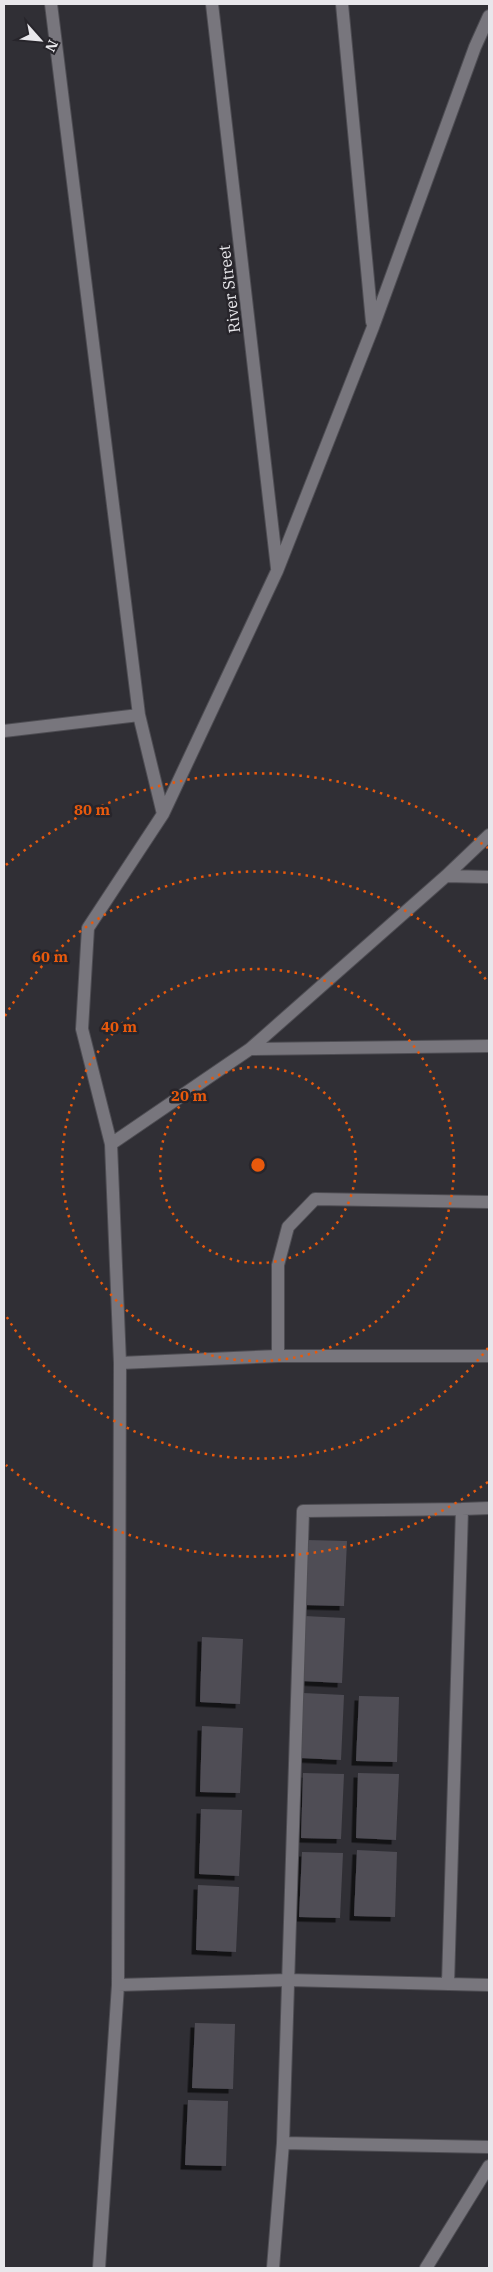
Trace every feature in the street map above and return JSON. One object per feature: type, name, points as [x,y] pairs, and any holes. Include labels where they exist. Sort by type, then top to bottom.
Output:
[{"type":"street","points":[[51,4],[139,715],[163,814]]},
{"type":"street","name":"River Street","points":[[212,4],[277,571]]},
{"type":"street","points":[[342,4],[373,327]]},
{"type":"street","points":[[99,2268],[118,1985],[120,1363],[111,1144],[82,1030],[88,928],[163,814],[277,571],[373,327],[475,48],[489,16]]},
{"type":"street","points":[[4,731],[139,715]]},
{"type":"street","points":[[111,1144],[250,1049],[446,876],[489,835]]},
{"type":"street","points":[[446,876],[489,877]]},
{"type":"street","points":[[250,1049],[489,1046]]},
{"type":"street","points":[[278,1356],[278,1265],[288,1227],[315,1199],[489,1202]]},
{"type":"street","points":[[120,1363],[278,1356],[489,1356]]},
{"type":"street","points":[[273,2268],[283,2143],[303,1511],[489,1508]]},
{"type":"street","points":[[448,1984],[462,1509]]},
{"type":"street","points":[[118,1985],[288,1980],[489,1985]]},
{"type":"street","points":[[283,2143],[489,2147]]},
{"type":"street","points":[[426,2268],[489,2166]]},
{"type":"building","points":[[306,1540],[347,1541],[344,1606],[304,1605]]},
{"type":"building","points":[[304,1616],[345,1618],[342,1683],[302,1681]]},
{"type":"building","points":[[202,1637],[243,1639],[240,1704],[200,1702]]},
{"type":"building","points":[[303,1693],[344,1695],[341,1760],[301,1758]]},
{"type":"building","points":[[359,1696],[399,1697],[397,1762],[356,1761]]},
{"type":"building","points":[[202,1726],[243,1728],[240,1793],[200,1792]]},
{"type":"building","points":[[303,1773],[344,1774],[341,1839],[301,1838]]},
{"type":"building","points":[[358,1773],[399,1774],[396,1840],[356,1838]]},
{"type":"building","points":[[201,1809],[242,1810],[239,1876],[199,1874]]},
{"type":"building","points":[[357,1850],[397,1852],[395,1917],[354,1916]]},
{"type":"building","points":[[302,1852],[343,1853],[340,1918],[299,1917]]},
{"type":"building","points":[[198,1885],[239,1887],[236,1952],[196,1950]]},
{"type":"building","points":[[195,2023],[235,2024],[233,2089],[192,2088]]},
{"type":"building","points":[[188,2100],[228,2101],[226,2166],[185,2165]]}]
